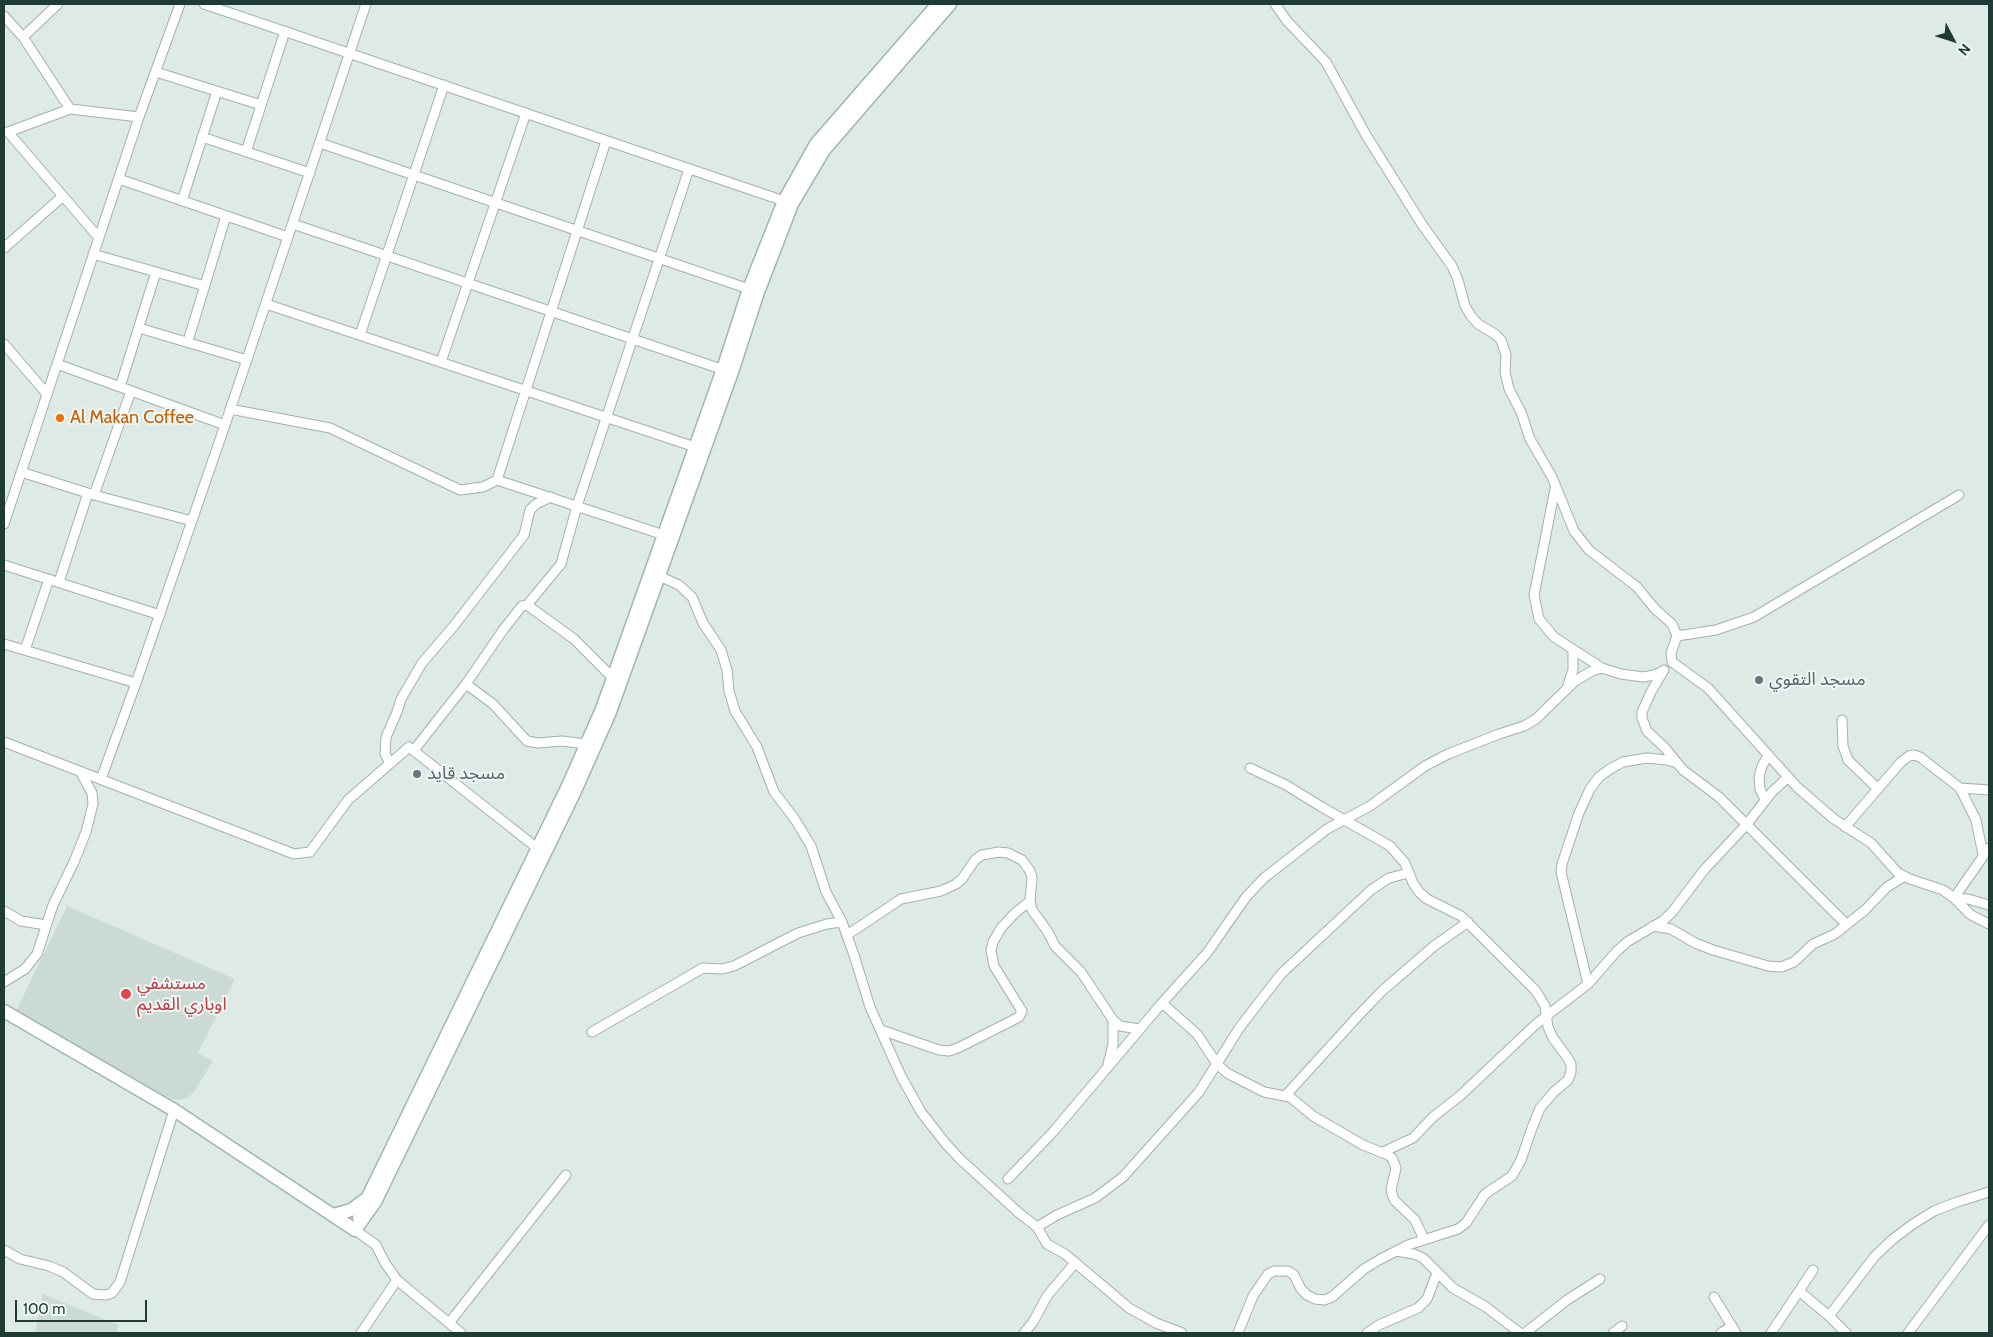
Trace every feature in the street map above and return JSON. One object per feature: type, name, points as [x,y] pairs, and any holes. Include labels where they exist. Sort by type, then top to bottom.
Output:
[{"type":"street","points":[[23,37],[58,4]]},
{"type":"street","points":[[4,524],[7,503],[21,472],[139,117],[180,4]]},
{"type":"street","points":[[204,4],[788,202]]},
{"type":"street","points":[[101,779],[225,425],[366,4]]},
{"type":"street","points":[[356,1230],[376,1202],[575,792],[610,712],[659,576],[728,371],[750,289],[788,202],[816,144],[938,4]]},
{"type":"street","points":[[356,1230],[367,1199],[586,744],[696,447],[758,292],[788,202],[824,150],[950,4]]},
{"type":"street","points":[[1275,4],[1296,30],[1320,54],[1332,71],[1348,105],[1366,135],[1418,219],[1452,266],[1465,306],[1471,316],[1478,324],[1495,334],[1500,340],[1506,355],[1505,372],[1509,389],[1521,412],[1530,439],[1548,469],[1568,520],[1581,541],[1599,558],[1637,586],[1655,609],[1672,624],[1677,636],[1671,653],[1672,662],[1708,688],[1788,778],[1821,809],[1872,844],[1884,856],[1892,869],[1903,877],[1943,890],[1971,915],[1989,924]]},
{"type":"street","points":[[4,16],[23,37],[70,109]]},
{"type":"street","points":[[246,152],[286,31]]},
{"type":"street","points":[[156,72],[261,105]]},
{"type":"street","points":[[360,335],[444,85]]},
{"type":"street","points":[[182,200],[217,91]]},
{"type":"street","points":[[99,238],[5,132],[70,109],[139,117]]},
{"type":"street","points":[[441,362],[526,113]]},
{"type":"street","points":[[202,137],[310,173]]},
{"type":"street","points":[[497,480],[606,141]]},
{"type":"street","points":[[320,143],[750,289]]},
{"type":"street","points":[[414,750],[466,684],[503,630],[522,606],[527,605],[561,564],[577,506],[689,169]]},
{"type":"street","points":[[119,179],[288,237]]},
{"type":"street","points":[[4,248],[63,196]]},
{"type":"street","points":[[188,341],[226,216]]},
{"type":"street","points":[[293,224],[728,371]]},
{"type":"street","points":[[93,254],[205,286]]},
{"type":"street","points":[[120,387],[156,272]]},
{"type":"street","points":[[266,304],[696,447]]},
{"type":"street","points":[[139,328],[247,360]]},
{"type":"street","points":[[4,344],[47,394]]},
{"type":"street","points":[[57,364],[225,425]]},
{"type":"street","points":[[59,582],[131,391]]},
{"type":"street","points":[[230,409],[330,428],[460,490],[483,487],[497,480],[664,535]]},
{"type":"street","points":[[21,472],[91,494],[192,521]]},
{"type":"street","points":[[1556,488],[1535,584],[1535,608],[1539,619],[1545,629],[1554,637],[1602,668],[1642,677],[1654,675],[1664,670]]},
{"type":"street","points":[[1677,636],[1716,630],[1754,617],[1959,496]]},
{"type":"street","points":[[390,763],[385,754],[386,737],[401,700],[422,663],[453,627],[524,535],[530,510],[536,504],[551,497]]},
{"type":"street","points":[[4,565],[160,615]]},
{"type":"street","points":[[659,576],[680,585],[686,590],[725,660],[735,711],[757,747],[774,792],[794,818],[811,846],[826,892],[847,935],[870,1007],[911,1094],[933,1128],[960,1159],[1036,1227],[1047,1244],[1064,1254],[1129,1308],[1156,1324],[1182,1333]]},
{"type":"street","points":[[25,650],[49,579]]},
{"type":"street","points":[[527,605],[577,641],[612,678]]},
{"type":"street","points":[[4,644],[136,683]]},
{"type":"street","points":[[1567,688],[1574,670],[1574,651]]},
{"type":"street","points":[[1672,662],[1664,670],[1646,701],[1642,718],[1647,731],[1690,776],[1719,797],[1846,924]]},
{"type":"street","points":[[1008,1179],[1054,1132],[1139,1029],[1207,953],[1255,887],[1319,835],[1344,818],[1370,806],[1436,759],[1524,726],[1536,719],[1583,675],[1602,668]]},
{"type":"street","points":[[466,684],[493,704],[527,741],[538,743],[562,741],[586,744]]},
{"type":"street","points":[[1842,720],[1843,746],[1848,760],[1878,789]]},
{"type":"street","points":[[4,742],[294,854],[310,852],[348,800],[409,747],[537,848]]},
{"type":"street","points":[[1845,827],[1904,758],[1914,755],[1920,757],[1960,788],[1976,820],[1986,852],[1954,898]]},
{"type":"street","points":[[1765,800],[1760,789],[1760,777],[1762,766],[1768,756]]},
{"type":"street","points":[[1588,984],[1562,872],[1564,857],[1579,813],[1590,788],[1610,769],[1623,762],[1647,758],[1677,763]]},
{"type":"street","points":[[1238,1333],[1253,1296],[1268,1274],[1274,1270],[1288,1271],[1294,1274],[1301,1289],[1307,1295],[1315,1299],[1324,1300],[1332,1297],[1364,1269],[1395,1251],[1458,1228],[1466,1222],[1484,1194],[1512,1176],[1521,1160],[1540,1108],[1568,1080],[1571,1072],[1571,1064],[1553,1038],[1541,998],[1536,991],[1468,922],[1453,911],[1427,899],[1419,892],[1402,858],[1390,846],[1286,785],[1250,768]]},
{"type":"street","points":[[4,982],[18,975],[32,962],[41,944],[52,905],[80,847],[91,816],[93,804],[92,793],[81,772]]},
{"type":"street","points":[[1383,1152],[1412,1138],[1433,1117],[1461,1095],[1526,1032],[1588,984],[1616,952],[1673,911],[1704,870],[1746,825],[1765,800],[1788,778]]},
{"type":"street","points":[[1960,788],[1989,790]]},
{"type":"street","points":[[847,935],[901,899],[941,891],[956,884],[962,879],[975,860],[991,852],[1008,853],[1022,860],[1027,865],[1032,878],[1030,902],[1032,910],[1048,932],[1055,946],[1081,972],[1113,1020],[1120,1026],[1139,1029]]},
{"type":"street","points":[[1036,1227],[1057,1215],[1095,1198],[1123,1177],[1199,1092],[1253,1008],[1296,958],[1380,883],[1394,877],[1409,874]]},
{"type":"street","points":[[1653,926],[1671,929],[1695,943],[1713,950],[1775,967],[1794,962],[1813,944],[1835,934],[1865,910],[1887,887],[1903,877]]},
{"type":"street","points":[[1954,898],[1987,903]]},
{"type":"street","points":[[881,1030],[939,1050],[949,1051],[1019,1017],[1022,1011],[994,966],[991,950],[1001,928],[1015,913],[1030,902]]},
{"type":"street","points":[[4,911],[21,921],[46,925]]},
{"type":"street","points":[[592,1032],[703,968],[722,969],[734,966],[798,933],[842,922]]},
{"type":"street","points":[[1286,1095],[1382,991],[1434,946],[1468,922]]},
{"type":"street","points":[[1162,1003],[1197,1034],[1217,1064],[1227,1073],[1264,1092],[1286,1095],[1321,1121],[1363,1145],[1383,1152],[1392,1158],[1395,1174],[1391,1190],[1394,1200],[1415,1220],[1424,1239]]},
{"type":"street","points":[[4,1011],[174,1110],[356,1230],[376,1245],[387,1268],[396,1280],[461,1333]]},
{"type":"street","points":[[1106,1070],[1113,1045],[1113,1020]]},
{"type":"street","points":[[4,1250],[30,1263],[49,1266],[63,1272],[93,1294],[106,1296],[112,1293],[120,1282],[174,1110]]},
{"type":"street","points":[[450,1323],[566,1175]]},
{"type":"street","points":[[1829,1316],[1875,1256],[1912,1224],[1934,1211],[1989,1192]]},
{"type":"street","points":[[333,1214],[352,1210],[367,1199]]},
{"type":"street","points":[[1908,1333],[1989,1225]]},
{"type":"street","points":[[1395,1251],[1423,1258],[1453,1288],[1486,1307],[1520,1333]]},
{"type":"street","points":[[1024,1333],[1033,1322],[1046,1296],[1075,1263]]},
{"type":"street","points":[[1771,1333],[1813,1270]]},
{"type":"street","points":[[1368,1333],[1379,1325],[1423,1304],[1437,1273]]},
{"type":"street","points":[[1524,1333],[1567,1300],[1600,1279]]},
{"type":"street","points":[[361,1333],[396,1280]]},
{"type":"street","points":[[1799,1291],[1846,1333]]},
{"type":"street","points":[[1714,1297],[1734,1330],[1721,1333]]},
{"type":"street","points":[[1613,1333],[1622,1326]]},
{"type":"shaded area","name":"مستشفي اوباري القديم","points":[[67,906],[235,979],[198,1053],[213,1061],[194,1092],[187,1098],[179,1100],[168,1098],[19,1015],[17,1009]]},
{"type":"shaded area","points":[[43,1294],[118,1325],[117,1333],[35,1333]]},
{"type":"place","name":"Al Makan Coffee","points":[[60,418]]},
{"type":"place","name":"مسجد التقوي","points":[[1759,680]]},
{"type":"place","name":"مسجد قايد","points":[[417,774]]},
{"type":"place","name":"مستشفي اوباري القديم","points":[[126,994]]}]
